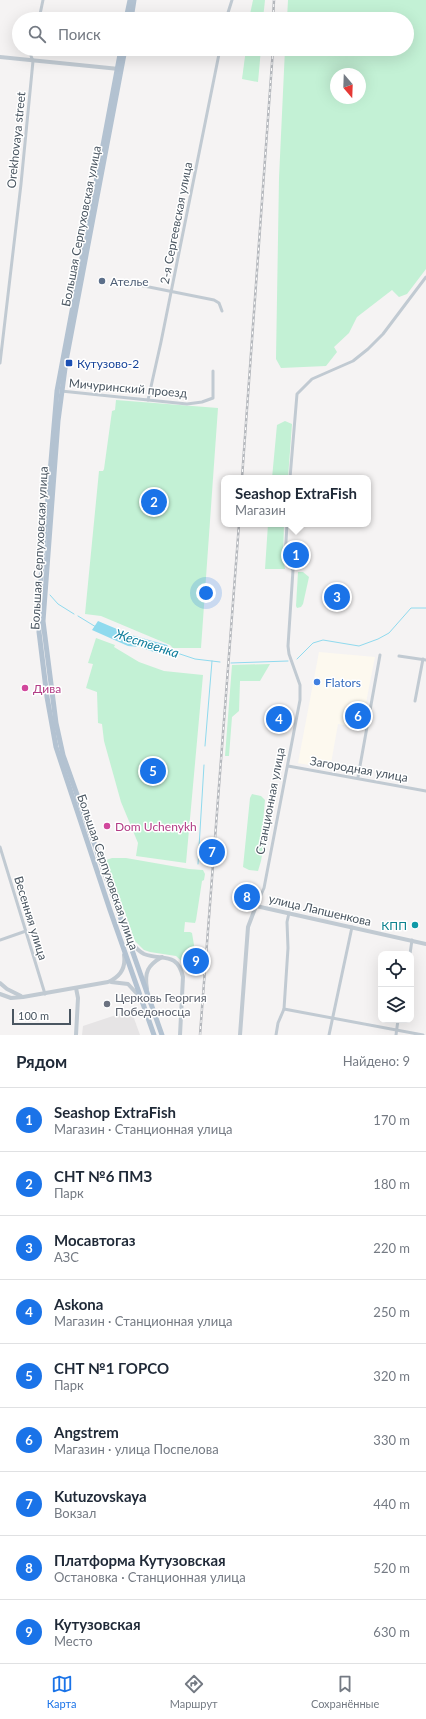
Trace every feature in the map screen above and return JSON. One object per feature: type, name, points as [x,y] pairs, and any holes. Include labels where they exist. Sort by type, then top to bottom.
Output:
[{"type":"main road","points":[[127,12],[130,0]]},
{"type":"main road","points":[[132,12],[134,0]]},
{"type":"main road","name":"Большая Серпуховская улица","points":[[120,56],[61,392],[43,612],[48,672],[63,755],[162,1035]]},
{"type":"main road","name":"Большая Серпуховская улица","points":[[123,56],[119,69],[56,391],[39,617],[44,676],[56,746],[154,1035]]},
{"type":"street","points":[[40,12],[43,0]]},
{"type":"street","points":[[228,12],[232,0]]},
{"type":"street","name":"Orekhovaya street","points":[[0,363],[21,184],[33,61],[31,56]]},
{"type":"street","name":"2-я Сергеевская улица","points":[[148,400],[219,56]]},
{"type":"street","points":[[0,57],[119,69]]},
{"type":"street","points":[[290,475],[297,394],[312,379],[353,361],[368,349],[383,334],[426,277]]},
{"type":"street","points":[[139,285],[214,300],[219,303],[222,311]]},
{"type":"street","name":"Мичуринский проезд","points":[[61,392],[187,404],[202,402],[213,398],[213,371]]},
{"type":"street","name":"Станционная улица","points":[[240,1035],[248,927],[264,888],[300,700],[300,685],[289,654],[288,646],[293,570],[285,559],[287,527]]},
{"type":"street","points":[[358,777],[380,655]]},
{"type":"street","points":[[398,656],[425,660],[415,701]]},
{"type":"street","name":"Загородная улица","points":[[288,766],[358,777],[426,791]]},
{"type":"street","name":"Весенняя улица","points":[[0,847],[45,994]]},
{"type":"street","name":"улица Лапшенкова","points":[[256,906],[426,944]]},
{"type":"street","points":[[276,1035],[278,1023],[284,1009],[288,948],[287,922],[289,913]]},
{"type":"street","points":[[330,1035],[352,927]]},
{"type":"street","points":[[0,940],[26,931]]},
{"type":"street","points":[[128,939],[144,954],[163,957],[176,962],[181,969],[183,977],[180,1035]]},
{"type":"street","points":[[410,951],[412,940]]},
{"type":"street","points":[[108,982],[118,976],[124,966],[125,962],[121,941]]},
{"type":"street","points":[[149,998],[146,984],[148,969],[154,962],[163,957]]},
{"type":"street","points":[[0,994],[12,998],[23,997],[108,982],[128,984],[142,1000]]},
{"type":"street","points":[[0,983],[14,994],[23,997]]},
{"type":"street","points":[[76,988],[78,998],[76,1035]]},
{"type":"street","points":[[284,1009],[333,1017],[396,1033],[423,1035]]},
{"type":"street","points":[[396,1033],[398,1023]]},
{"type":"shaded area","points":[[319,652],[375,657],[361,728],[338,724],[330,769],[298,763]]},
{"type":"shaded area","points":[[131,1010],[140,1035],[82,1035],[83,1026]]},
{"type":"green space","points":[[253,0],[265,0],[264,12],[250,12]]},
{"type":"green space","points":[[288,0],[426,0],[426,269],[407,294],[399,297],[392,290],[357,317],[349,333],[334,347],[337,352],[326,366],[281,368],[276,359],[279,178],[285,56],[414,56],[414,12],[287,12]]},
{"type":"green space","points":[[245,56],[260,56],[258,82],[242,79]]},
{"type":"green space","points":[[116,400],[218,408],[201,648],[173,648],[170,645],[101,616],[85,614],[99,471],[103,471],[104,469],[112,411],[115,410]]},
{"type":"green space","points":[[285,421],[292,424],[288,475],[272,475],[277,425]]},
{"type":"green space","points":[[268,527],[284,527],[283,558],[285,569],[265,569]]},
{"type":"green space","points":[[298,572],[303,572],[309,577],[303,604],[301,607],[297,608],[296,606]]},
{"type":"green space","points":[[96,638],[115,645],[114,647],[139,662],[164,671],[203,675],[186,863],[136,856],[138,843],[121,802],[104,741],[102,724],[98,723],[97,692],[86,688],[93,664],[88,663]]},
{"type":"green space","points":[[270,664],[260,681],[240,681],[239,711],[232,717],[229,756],[225,756],[232,665]]},
{"type":"green space","points":[[252,794],[261,796],[265,800],[263,822],[266,831],[258,871],[249,870],[243,867],[250,798]]},
{"type":"green space","points":[[112,858],[126,858],[203,870],[205,874],[204,880],[202,881],[195,923],[185,922],[184,932],[192,933],[194,945],[191,965],[188,967],[176,956],[144,950],[135,941],[106,860]]},
{"type":"water","points":[[98,621],[131,635],[167,645],[169,648],[164,653],[157,653],[139,647],[128,646],[92,630]]},
{"type":"waterway","name":"Жественка","points":[[50,595],[58,604],[74,614]]},
{"type":"waterway","name":"Жественка","points":[[297,659],[313,643],[323,640],[359,646],[378,639],[389,633],[411,608],[426,608]]},
{"type":"waterway","name":"Жественка","points":[[78,616],[96,627]]},
{"type":"waterway","name":"Жественка","points":[[168,650],[195,659],[220,662]]},
{"type":"waterway","points":[[205,746],[212,661]]},
{"type":"waterway","name":"Жественка","points":[[231,663],[288,661]]},
{"type":"waterway","points":[[198,864],[204,765]]},
{"type":"railway","points":[[273,12],[274,0]]},
{"type":"railway","points":[[242,475],[272,56]]},
{"type":"railway","points":[[200,1035],[239,527]]},
{"type":"place","name":"Ателье","points":[[102,281]]},
{"type":"place","name":"Кутузово-2","points":[[69,363]]},
{"type":"place","name":"СНТ №6 ПМЗ","points":[[154,502]]},
{"type":"place","name":"Seashop ExtraFish","points":[[296,555]]},
{"type":"place","name":"Мосавтогаз","points":[[337,597]]},
{"type":"place","name":"Flators","points":[[317,682]]},
{"type":"place","name":"Дива","points":[[25,688]]},
{"type":"place","name":"Angstrem","points":[[358,716]]},
{"type":"place","name":"Askona","points":[[279,719]]},
{"type":"place","name":"СНТ №1 ГОРСО","points":[[153,771]]},
{"type":"place","name":"Dom Uchenykh","points":[[107,826]]},
{"type":"place","name":"Kutuzovskaya","points":[[212,852]]},
{"type":"place","name":"Платформа Кутузовская","points":[[247,897]]},
{"type":"place","name":"КПП","points":[[415,925]]},
{"type":"place","name":"Кутузовская","points":[[196,961]]},
{"type":"place","name":"Церковь Георгия Победоносца","points":[[107,1004]]}]
